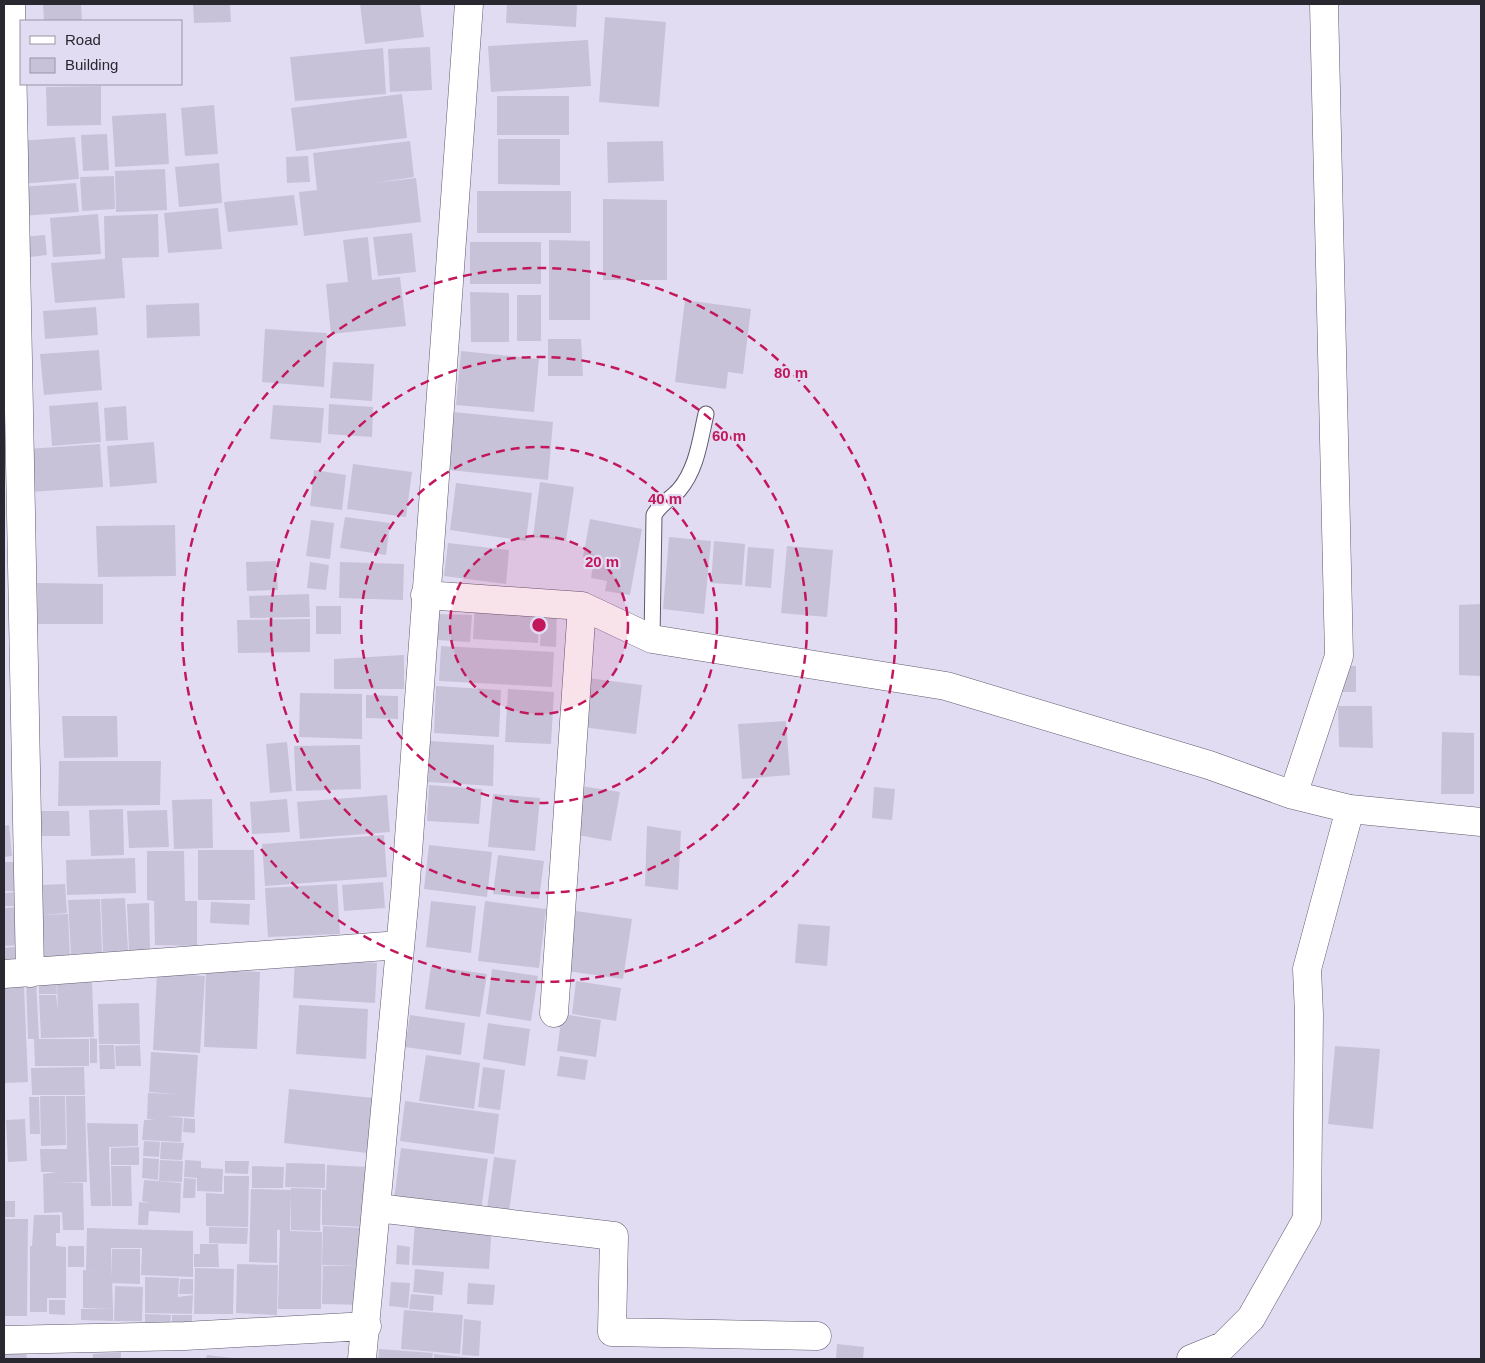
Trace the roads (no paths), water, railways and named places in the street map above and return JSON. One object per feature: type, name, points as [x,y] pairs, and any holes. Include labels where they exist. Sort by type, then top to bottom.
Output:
[{"type":"street","points":[[11,4],[17,973],[400,945]]},
{"type":"street","points":[[362,1359],[367,1326],[405,894],[469,4]]},
{"type":"street","points":[[1293,795],[1339,656],[1324,4]]},
{"type":"street","points":[[425,595],[582,606],[652,638],[946,686],[1209,765],[1293,795],[1350,809],[1481,822]]},
{"type":"street","points":[[554,1013],[582,606]]},
{"type":"street","points":[[1191,1359],[1223,1346],[1252,1318],[1307,1219],[1310,1014],[1307,969],[1350,809]]},
{"type":"street","points":[[377,1208],[614,1236],[612,1332],[817,1336]]},
{"type":"street","points":[[4,1340],[185,1336],[367,1326]]},
{"type":"lane","points":[[652,638],[654,515],[660,505],[679,490],[695,464],[706,414]]}]
